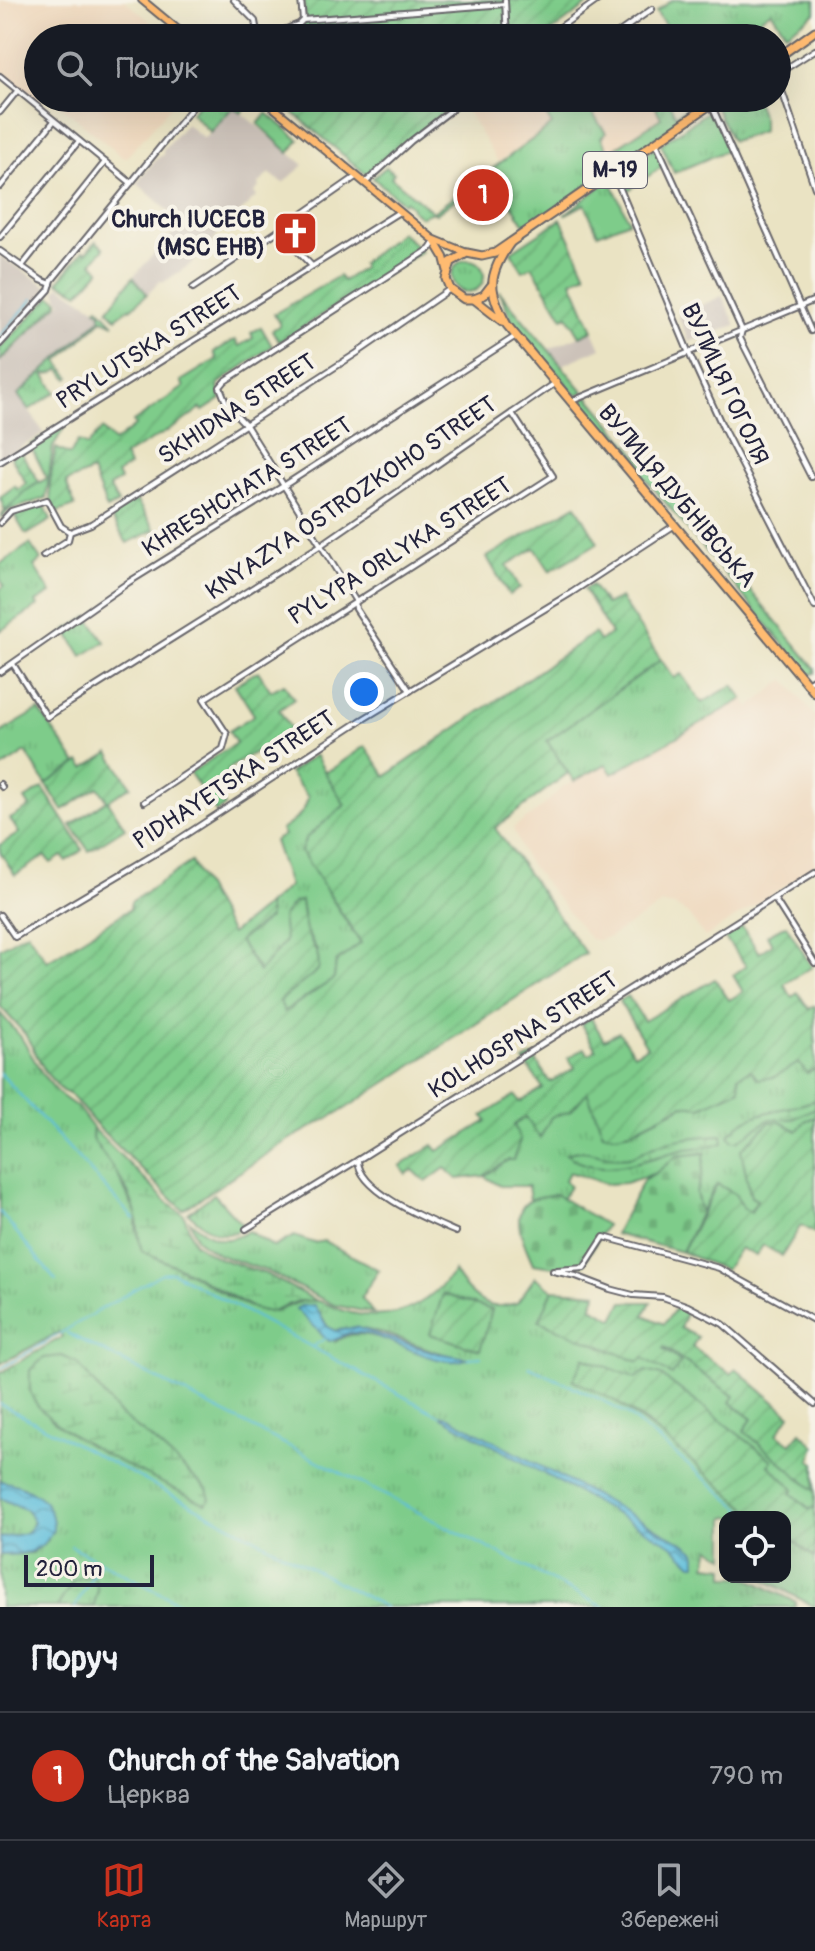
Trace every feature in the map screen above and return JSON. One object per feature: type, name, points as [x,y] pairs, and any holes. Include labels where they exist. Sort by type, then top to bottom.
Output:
[{"type":"highway","points":[[791,48],[815,31]]},
{"type":"highway","name":"М-19","points":[[482,256],[495,253],[700,112]]},
{"type":"highway","name":"М-19","points":[[491,286],[498,260],[510,243]]},
{"type":"highway","points":[[491,286],[484,295],[464,299],[450,289],[446,279],[447,269],[458,256],[467,253],[482,256],[490,264],[493,274]]},
{"type":"highway","points":[[491,286],[497,307],[507,325]]},
{"type":"highway","points":[[474,299],[507,325]]},
{"type":"highway","name":"ВУЛИЦЯ ДУБНІВСЬКА","points":[[507,325],[815,693]]},
{"type":"main road","points":[[142,0],[171,24]]},
{"type":"main road","points":[[279,112],[434,240],[467,253]]},
{"type":"main road","points":[[434,240],[447,269]]},
{"type":"street","points":[[234,0],[256,24]]},
{"type":"street","points":[[301,0],[303,20]]},
{"type":"street","points":[[565,24],[598,0]]},
{"type":"street","points":[[299,24],[303,20],[505,2],[506,24]]},
{"type":"street","points":[[631,24],[652,9]]},
{"type":"street","points":[[791,65],[815,50]]},
{"type":"street","points":[[0,76],[24,95]]},
{"type":"street","points":[[0,112],[18,90]]},
{"type":"street","points":[[44,112],[131,183]]},
{"type":"street","points":[[0,344],[26,317],[189,112]]},
{"type":"street","points":[[365,183],[449,112]]},
{"type":"street","points":[[715,112],[811,331]]},
{"type":"street","points":[[789,112],[815,188]]},
{"type":"street","points":[[0,187],[54,121]]},
{"type":"street","points":[[0,237],[79,141]]},
{"type":"street","points":[[656,143],[742,330],[740,338],[811,477]]},
{"type":"street","points":[[22,266],[105,162]]},
{"type":"street","name":"ВУЛИЦЯ ГОГОЛЯ","points":[[613,172],[725,432],[815,607]]},
{"type":"street","points":[[193,288],[357,176]]},
{"type":"street","name":"PRYLUTSKA STREET","points":[[0,462],[399,212]]},
{"type":"street","points":[[278,231],[312,266]]},
{"type":"street","points":[[410,691],[356,609],[355,600],[285,485],[246,425],[227,405],[221,384],[285,339],[430,249],[434,240]]},
{"type":"street","points":[[0,251],[51,284]]},
{"type":"street","name":"SKHIDNA STREET","points":[[43,556],[68,540],[70,532],[91,524],[246,425],[450,289]]},
{"type":"street","points":[[572,401],[815,300]]},
{"type":"street","name":"KHRESHCHATA STREET","points":[[0,672],[129,582],[516,336]]},
{"type":"street","name":"KNYAZYA OSTROZKOHO STREET","points":[[13,664],[47,717],[321,545],[556,383]]},
{"type":"street","name":"PYLYPA ORLYKA STREET","points":[[144,802],[223,749],[227,734],[204,699],[553,476],[512,413]]},
{"type":"street","points":[[0,523],[11,511],[47,500],[61,526],[70,532]]},
{"type":"street","name":"PIDHAYETSKA STREET","points":[[0,915],[15,937],[170,845],[675,525]]},
{"type":"street","points":[[807,683],[815,678]]},
{"type":"street","name":"KOLHOSPNA STREET","points":[[246,1229],[815,872]]},
{"type":"street","points":[[774,898],[815,963]]},
{"type":"street","points":[[809,954],[815,950]]},
{"type":"street","points":[[358,1160],[363,1175],[386,1197],[406,1210],[456,1232]]},
{"type":"street","points":[[815,1321],[719,1268],[604,1237],[584,1268],[553,1271],[633,1295],[663,1297],[688,1306],[723,1324],[815,1403]]},
{"type":"shaded area","points":[[0,0],[124,0],[151,22],[24,24],[24,92],[0,72]]},
{"type":"shaded area","points":[[69,112],[166,112],[126,158]]},
{"type":"shaded area","points":[[228,112],[240,112],[304,165],[283,183],[269,173],[258,185],[254,193],[257,196],[217,235],[211,246],[188,266],[164,282],[160,281],[148,294],[133,277],[182,223],[137,183],[186,124],[204,138]]},
{"type":"shaded area","points":[[467,112],[544,112],[552,125],[498,162]]},
{"type":"shaded area","points":[[658,112],[661,118],[609,153],[592,114]]},
{"type":"shaded area","points":[[0,256],[48,287],[0,342]]},
{"type":"shaded area","points":[[60,286],[101,312],[102,317],[18,394],[44,433],[0,460],[0,361],[61,303],[56,291]]},
{"type":"shaded area","points":[[722,296],[736,325],[689,342],[678,316]]},
{"type":"shaded area","points":[[593,330],[601,348],[562,365],[549,349]]},
{"type":"shaded area","points":[[785,679],[815,716],[815,867],[705,937],[687,913],[675,906],[662,904],[610,937],[590,939],[525,858],[513,828],[540,809],[563,787],[606,764],[612,773],[743,699],[750,707]]},
{"type":"green space","points":[[304,0],[594,0],[562,24],[305,24]]},
{"type":"green space","points":[[672,0],[815,0],[815,13],[791,30],[791,24],[780,24],[771,11],[760,19],[763,24],[664,24],[656,12]]},
{"type":"green space","points":[[192,112],[228,112],[210,132]]},
{"type":"green space","points":[[293,112],[444,112],[368,176]]},
{"type":"green space","points":[[544,112],[596,112],[593,114],[606,133],[601,138],[609,152],[661,118],[658,112],[674,112],[675,115],[693,112],[527,228],[491,173],[436,214],[432,212],[421,217],[373,178],[386,167],[394,173],[391,177],[433,212],[552,125]]},
{"type":"green space","points":[[712,112],[730,149],[674,173],[661,144]]},
{"type":"green space","points":[[718,112],[760,112],[763,131],[732,141]]},
{"type":"green space","points":[[267,113],[299,140],[289,153],[258,124]]},
{"type":"green space","points":[[655,147],[664,165],[626,192],[619,174]]},
{"type":"green space","points":[[610,179],[629,221],[598,234],[585,204],[564,215]]},
{"type":"green space","points":[[561,219],[586,274],[572,281],[593,330],[580,336],[568,316],[563,318],[532,266],[523,271],[511,252]]},
{"type":"green space","points":[[401,232],[422,251],[279,342],[272,330],[280,325],[274,314],[339,276],[343,281],[363,268],[361,264]]},
{"type":"green space","points":[[96,241],[104,248],[92,263],[100,270],[79,293],[58,282],[83,251],[86,253]]},
{"type":"green space","points":[[468,260],[480,264],[484,276],[480,288],[468,292],[456,288],[452,276],[456,264]]},
{"type":"green space","points":[[133,277],[147,294],[116,318],[108,310]]},
{"type":"green space","points":[[499,291],[584,392],[576,395],[512,320]]},
{"type":"green space","points":[[51,296],[58,300],[58,304],[0,361],[0,348]]},
{"type":"green space","points":[[98,307],[114,324],[103,319],[58,361],[70,377],[68,379],[60,369],[44,374],[56,392],[29,410],[18,395],[100,319]]},
{"type":"green space","points":[[261,327],[272,346],[220,383],[221,399],[124,456],[129,466],[117,474],[120,480],[109,487],[118,503],[107,509],[92,471],[66,482],[75,506],[55,513],[50,489],[56,448],[70,455],[78,441],[87,446],[102,429],[114,442],[135,426],[133,422],[184,387],[181,381],[217,359],[214,352],[235,340],[239,346],[253,338],[251,333]]},
{"type":"green space","points":[[588,396],[815,668],[815,673],[809,675],[580,400]]},
{"type":"green space","points":[[66,424],[53,447],[46,498],[10,510],[1,518],[22,496],[20,494],[47,478],[30,445]]},
{"type":"green space","points":[[20,451],[39,482],[21,494],[5,511],[0,497],[15,486],[18,490],[26,483],[11,457]]},
{"type":"green space","points":[[136,500],[155,530],[127,543],[110,516]]},
{"type":"green space","points":[[44,504],[51,520],[25,533],[13,513]]},
{"type":"green space","points":[[576,505],[598,543],[550,571],[535,548],[507,565],[520,588],[509,595],[487,557]]},
{"type":"green space","points":[[30,544],[41,560],[34,566],[51,593],[36,602],[38,606],[0,631],[0,589],[4,586],[0,579],[0,564]]},
{"type":"green space","points":[[592,585],[606,605],[620,598],[661,660],[547,741],[568,773],[495,828],[585,953],[345,1109],[288,1140],[183,1210],[46,1073],[25,1034],[0,1006],[0,948],[27,932],[47,961],[130,909],[131,902],[191,862],[231,934],[267,905],[269,918],[239,941],[259,972],[285,941],[282,917],[294,902],[301,901],[305,927],[319,964],[318,970],[280,1001],[284,1012],[334,979],[336,962],[361,943],[301,851],[306,838],[345,805],[324,771],[332,769],[365,746],[386,776],[594,633],[599,641],[611,634],[584,589]]},
{"type":"green space","points":[[88,617],[105,642],[82,656],[66,630]]},
{"type":"green space","points":[[661,660],[674,678],[681,674],[702,703],[733,685],[743,699],[612,774],[606,764],[574,781],[546,741]]},
{"type":"green space","points":[[258,671],[271,691],[284,684],[294,699],[279,710],[291,729],[228,769],[233,777],[215,790],[225,806],[216,812],[190,773],[236,743],[229,731],[254,715],[235,685]]},
{"type":"green space","points":[[39,710],[77,764],[46,784],[26,752],[0,769],[0,733]]},
{"type":"green space","points":[[109,753],[131,786],[108,801],[125,828],[89,851],[71,825],[107,800],[98,787],[63,810],[46,784],[80,762],[85,768]]},
{"type":"green space","points":[[315,755],[345,805],[306,838],[301,851],[361,944],[336,962],[334,979],[283,1012],[279,1001],[318,970],[317,950],[306,931],[301,902],[285,941],[260,972],[239,941],[269,918],[267,905],[289,886],[274,841],[284,835],[281,830],[302,812],[307,803],[308,797],[289,773]]},
{"type":"green space","points":[[43,788],[83,850],[66,861],[62,856],[51,863],[45,856],[15,875],[0,852],[0,845],[19,833],[10,819],[30,807],[25,799]]},
{"type":"green space","points":[[786,925],[812,967],[784,984],[792,997],[798,993],[809,1009],[815,1006],[815,1069],[807,1073],[799,1063],[774,1077],[758,1079],[751,1070],[738,1076],[740,1089],[701,1107],[683,1105],[630,1132],[616,1135],[603,1133],[587,1092],[571,1111],[551,1117],[540,1138],[526,1117],[514,1125],[520,1140],[513,1160],[508,1160],[484,1176],[457,1179],[445,1168],[426,1182],[413,1170],[406,1174],[400,1166],[433,1145],[438,1151],[487,1121],[483,1116],[515,1095],[520,1102],[543,1088],[524,1061],[533,1056],[550,1082],[575,1068],[568,1058],[584,1048],[589,1054],[596,1050],[581,1024],[591,1018],[604,1040],[619,1032],[634,1054],[647,1047],[619,1001],[628,996],[644,1021],[715,979],[729,1000],[743,992],[733,975],[746,966],[725,938],[742,927],[759,953],[772,944],[767,935]]},
{"type":"green space","points":[[0,1013],[21,1037],[43,1075],[59,1094],[77,1107],[93,1128],[92,1138],[115,1169],[137,1216],[142,1251],[239,1302],[270,1311],[311,1300],[352,1313],[396,1313],[421,1302],[454,1271],[479,1300],[499,1306],[517,1303],[535,1277],[553,1290],[540,1320],[642,1358],[664,1347],[735,1397],[731,1403],[752,1419],[744,1430],[815,1491],[815,1506],[811,1510],[791,1493],[794,1489],[768,1465],[772,1460],[636,1379],[585,1358],[615,1401],[683,1452],[750,1511],[719,1511],[719,1553],[710,1548],[706,1565],[719,1566],[719,1583],[757,1583],[796,1602],[795,1607],[93,1607],[98,1590],[74,1580],[57,1607],[0,1607],[0,1555],[32,1553],[48,1540],[21,1486],[0,1481],[0,1373],[62,1337],[59,1332],[0,1364]],"holes":[[[319,1311],[327,1326],[335,1331],[368,1330],[466,1358],[449,1360],[434,1357],[361,1334],[335,1342]]]},
{"type":"green space","points":[[799,1062],[807,1073],[815,1069],[815,1117],[805,1121],[797,1131],[780,1122],[757,1200],[750,1212],[744,1209],[735,1194],[717,1184],[701,1212],[696,1193],[704,1153],[677,1156],[656,1173],[625,1183],[607,1184],[569,1172],[565,1180],[570,1186],[562,1199],[555,1194],[530,1200],[528,1186],[500,1186],[484,1176],[508,1160],[513,1125],[526,1117],[540,1137],[551,1117],[571,1111],[587,1091],[603,1133],[630,1132],[684,1105],[701,1107],[740,1089],[738,1076],[751,1070],[774,1077]]},
{"type":"green space","points":[[815,1100],[815,1108],[793,1119],[770,1119],[738,1141],[732,1140],[729,1135],[758,1115]]},
{"type":"green space","points":[[815,1117],[815,1233],[801,1225],[782,1256],[763,1245],[756,1256],[740,1248],[725,1270],[682,1252],[717,1184],[735,1194],[744,1209],[751,1212],[757,1200],[751,1197],[741,1150],[770,1122],[780,1122],[797,1131],[805,1121]]},
{"type":"green space","points":[[93,1128],[169,1204],[184,1215],[194,1243],[218,1258],[266,1274],[317,1301],[298,1301],[269,1312],[255,1309],[183,1269],[142,1251],[133,1203],[92,1138]]},
{"type":"green space","points":[[722,1135],[723,1143],[718,1145],[686,1149],[610,1167],[580,1162],[566,1154],[581,1151],[621,1158],[667,1142]]},
{"type":"green space","points":[[705,1153],[696,1193],[701,1212],[682,1252],[615,1234],[644,1179],[677,1156]]},
{"type":"green space","points":[[214,1194],[244,1227],[236,1232],[221,1234],[208,1229],[188,1213]]},
{"type":"green space","points":[[555,1194],[606,1225],[583,1265],[553,1267],[533,1264],[526,1248],[519,1222],[523,1206],[530,1200]]},
{"type":"green space","points":[[190,1221],[218,1238],[231,1239],[248,1231],[274,1247],[294,1236],[314,1243],[324,1241],[379,1270],[361,1297],[373,1313],[334,1305],[267,1271],[219,1255],[197,1240]]},
{"type":"green space","points":[[553,1290],[597,1293],[591,1307],[614,1319],[623,1302],[651,1302],[644,1315],[664,1324],[676,1308],[687,1311],[680,1328],[698,1337],[692,1347],[731,1374],[736,1369],[790,1415],[777,1434],[791,1444],[801,1432],[815,1446],[810,1460],[815,1463],[815,1491],[744,1431],[752,1419],[730,1402],[734,1396],[664,1347],[681,1362],[672,1375],[643,1358],[639,1362],[539,1321]]},
{"type":"green space","points":[[443,1294],[492,1310],[480,1350],[430,1334]]},
{"type":"green space","points":[[62,1356],[77,1363],[120,1415],[207,1489],[210,1499],[206,1504],[82,1441],[41,1409],[31,1394],[30,1370],[44,1358]]},
{"type":"green space","points":[[584,1358],[636,1378],[646,1371],[661,1375],[772,1460],[769,1465],[794,1489],[791,1493],[810,1510],[815,1506],[815,1558],[791,1539],[791,1511],[750,1511],[643,1420],[615,1401],[573,1380]]},
{"type":"green space","points":[[0,1498],[22,1506],[33,1517],[32,1528],[20,1536],[0,1538]]},
{"type":"green space","points":[[791,1538],[815,1558],[815,1607],[771,1583],[791,1583]]},
{"type":"green space","points":[[93,1574],[98,1590],[93,1607],[57,1607],[74,1580]]},
{"type":"water","points":[[314,1305],[327,1326],[335,1331],[355,1327],[437,1353],[468,1358],[441,1360],[366,1334],[349,1333],[329,1341],[296,1309]]},
{"type":"water","points":[[438,1415],[449,1417],[685,1544],[696,1552],[696,1564],[692,1564],[672,1545]]},
{"type":"water","points":[[0,1481],[29,1490],[49,1509],[53,1530],[43,1544],[31,1552],[0,1555],[0,1538],[26,1533],[34,1523],[27,1510],[0,1498]]},
{"type":"waterway","points":[[0,336],[33,299]]},
{"type":"waterway","points":[[0,1073],[134,1219]]},
{"type":"waterway","points":[[0,1212],[56,1281]]},
{"type":"waterway","points":[[0,1369],[162,1273],[172,1272],[440,1416]]},
{"type":"waterway","points":[[67,1333],[604,1607]]},
{"type":"waterway","points":[[313,1346],[326,1338]]},
{"type":"waterway","points":[[468,1358],[481,1357]]},
{"type":"waterway","points":[[529,1367],[628,1415],[744,1511]]},
{"type":"waterway","points":[[0,1404],[385,1607]]},
{"type":"waterway","points":[[71,1546],[187,1607]]},
{"type":"waterway","points":[[75,1607],[100,1562]]},
{"type":"place","name":"Church of the Salvation","points":[[483,195]]},
{"type":"place","name":"Church IUCECB (MSC EHB)","points":[[296,233]]}]
